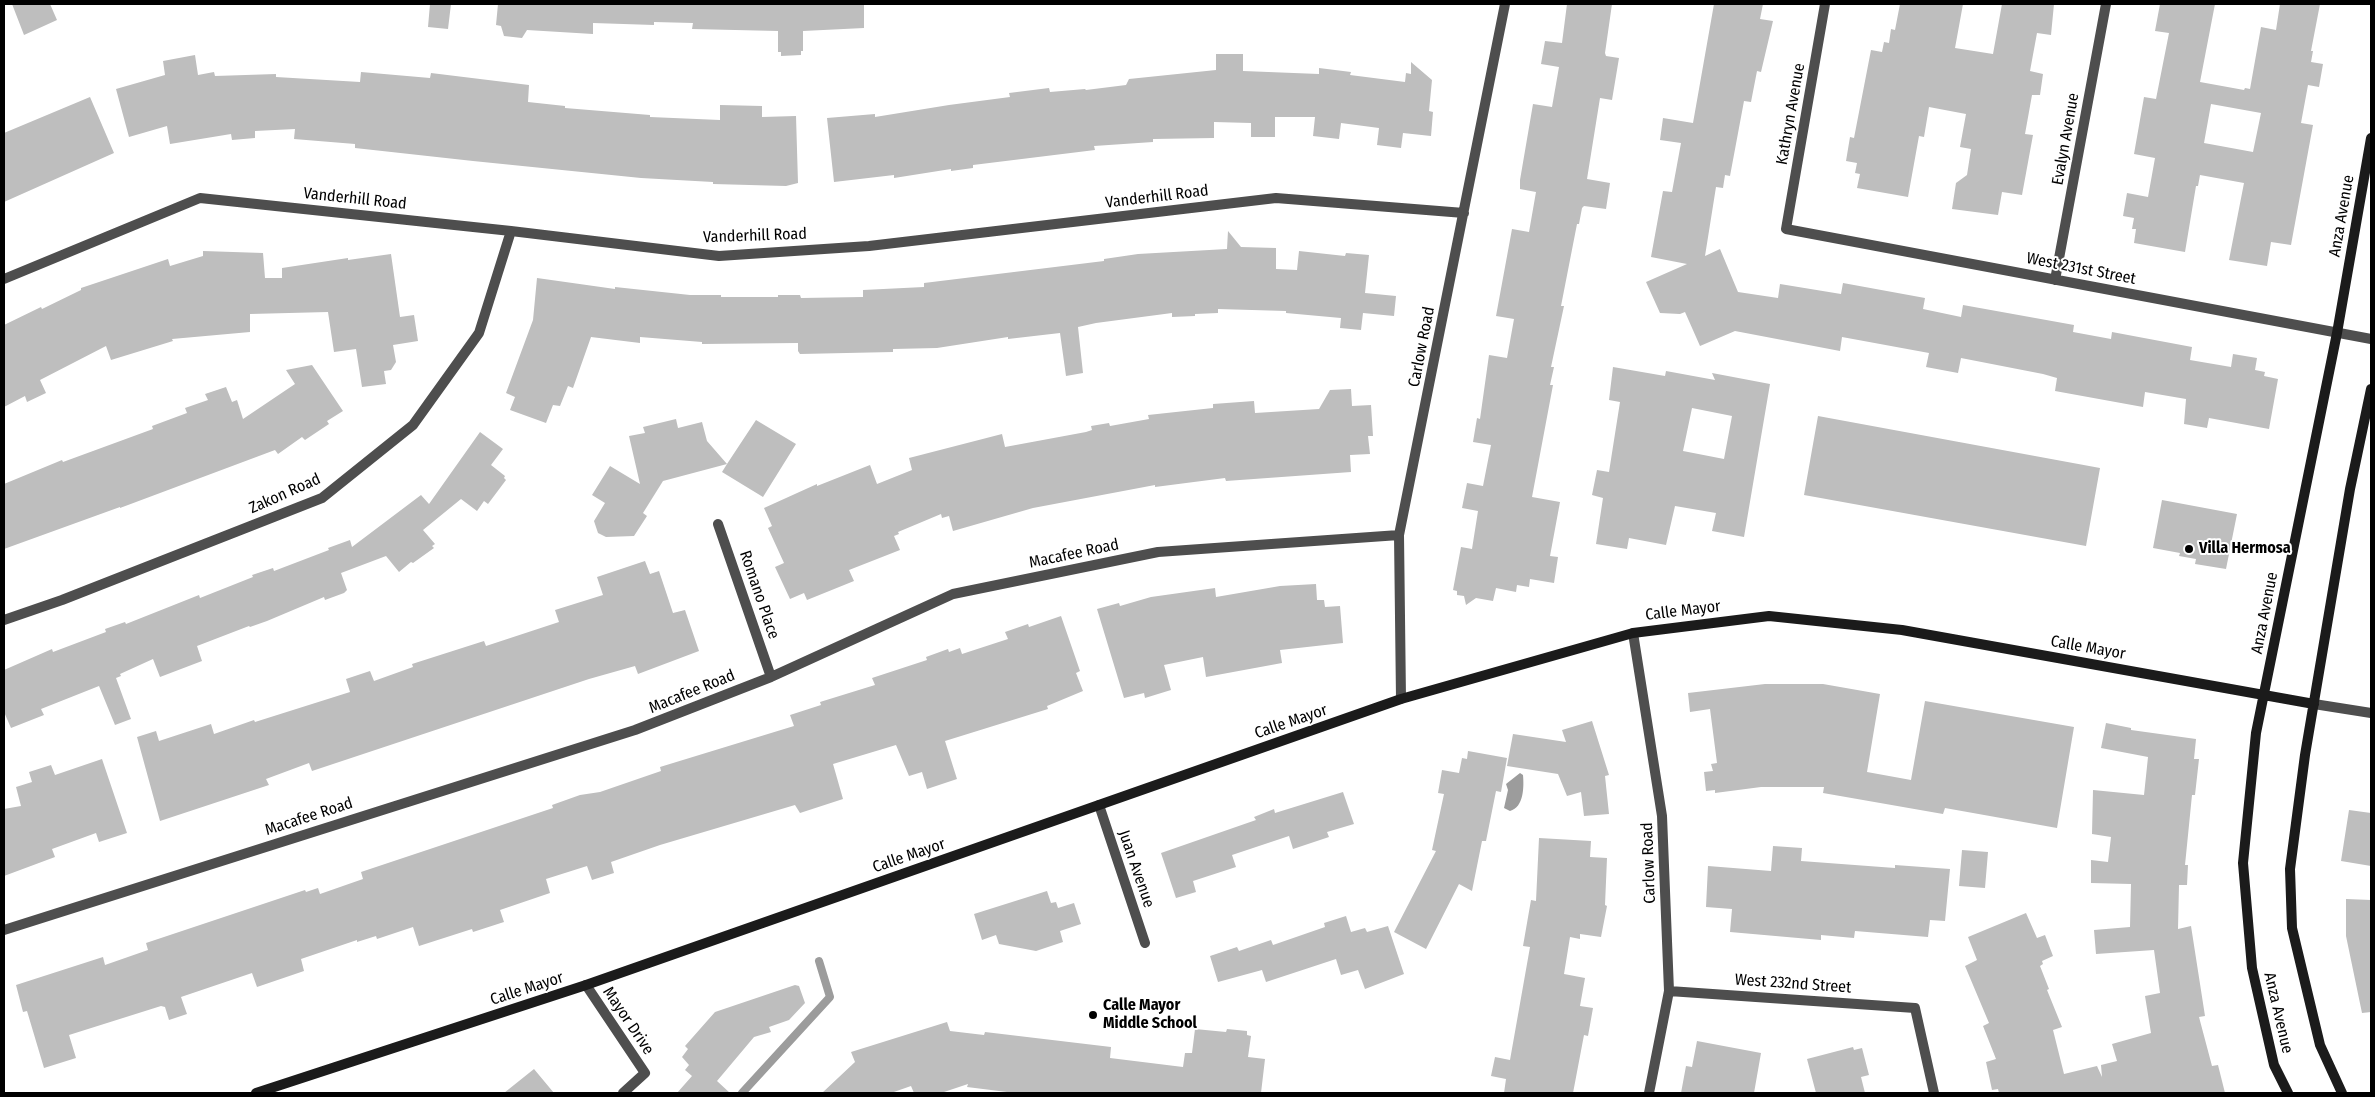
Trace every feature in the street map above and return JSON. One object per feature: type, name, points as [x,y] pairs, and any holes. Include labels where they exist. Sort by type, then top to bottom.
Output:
[{"type":"street","name":"Carlow Road","points":[[1401,699],[1399,535],[1506,4]]},
{"type":"street","name":"Kathryn Avenue","points":[[1786,229],[1826,4]]},
{"type":"street","name":"Evalyn Avenue","points":[[2055,280],[2106,4]]},
{"type":"street","name":"Anza Avenue","points":[[2288,1093],[2274,1065],[2252,968],[2243,863],[2256,733],[2337,332],[2371,138]]},
{"type":"street","name":"Vanderhill Road","points":[[4,279],[200,198],[511,230],[719,256],[869,246],[1276,198],[1464,213]]},
{"type":"street","name":"West 231st Street","points":[[1786,229],[2371,339]]},
{"type":"street","name":"Zakon Road","points":[[4,620],[62,600],[322,498],[413,425],[480,333],[511,230]]},
{"type":"street","name":"Anza Avenue","points":[[2342,1093],[2320,1045],[2292,928],[2290,869],[2314,704],[2350,490],[2371,389]]},
{"type":"street","name":"Romano Place","points":[[718,524],[771,676]]},
{"type":"street","name":"Macafee Road","points":[[4,930],[635,730],[771,676],[954,594],[1158,552],[1399,535]]},
{"type":"street","name":"Calle Mayor","points":[[256,1093],[586,985],[1401,699],[1632,632],[1769,616],[1902,630],[2371,713]]},
{"type":"street","name":"Carlow Road","points":[[1632,632],[1662,816],[1669,991],[1649,1093]]},
{"type":"street","name":"Juan Avenue","points":[[1099,805],[1145,943]]},
{"type":"street","name":"Mayor Drive","points":[[586,985],[645,1073],[623,1093]]},
{"type":"street","name":"West 232nd Street","points":[[1669,991],[1916,1008],[1934,1093]]},
{"type":"shaded area","points":[[1520,773],[1523,775],[1521,801],[1515,809],[1510,811],[1504,808],[1508,790],[1506,784]]},
{"type":"building","points":[[12,4],[50,4],[57,20],[24,35]]},
{"type":"building","points":[[430,4],[451,4],[448,29],[428,27]]},
{"type":"building","points":[[498,4],[864,4],[864,28],[803,31],[803,51],[801,51],[801,55],[781,56],[781,52],[778,52],[778,31],[692,29],[693,23],[654,22],[654,25],[593,23],[593,34],[527,30],[522,38],[504,36],[501,26],[496,25]]},
{"type":"building","points":[[1567,4],[1612,4],[1605,53],[1606,56],[1619,58],[1612,100],[1600,98],[1587,179],[1610,183],[1606,209],[1584,206],[1579,224],[1577,224],[1561,306],[1564,306],[1551,367],[1554,367],[1550,385],[1553,385],[1532,497],[1560,502],[1550,556],[1558,557],[1554,583],[1530,579],[1529,587],[1517,585],[1516,592],[1496,588],[1493,601],[1476,598],[1466,605],[1464,596],[1457,595],[1457,591],[1453,590],[1461,547],[1472,549],[1478,511],[1462,508],[1467,483],[1483,486],[1491,445],[1473,442],[1477,418],[1480,419],[1489,355],[1507,358],[1514,319],[1496,316],[1512,229],[1529,232],[1536,192],[1520,189],[1520,180],[1533,104],[1552,107],[1559,67],[1541,64],[1545,41],[1562,43]]},
{"type":"building","points":[[1714,4],[1763,4],[1760,19],[1773,21],[1761,72],[1757,71],[1751,102],[1744,101],[1730,176],[1725,175],[1723,188],[1716,187],[1705,256],[1720,249],[1738,292],[1778,298],[1780,284],[1841,294],[1843,283],[1925,298],[1923,309],[1961,317],[1963,305],[2074,325],[2073,332],[2111,339],[2112,332],[2192,347],[2190,360],[2231,367],[2233,354],[2257,358],[2255,370],[2265,372],[2264,376],[2278,379],[2269,429],[2209,418],[2207,428],[2184,424],[2186,399],[2145,392],[2143,407],[2055,391],[2057,378],[1961,358],[1958,373],[1926,367],[1929,353],[1842,337],[1840,351],[1735,331],[1700,346],[1685,312],[1680,314],[1660,313],[1646,282],[1687,264],[1651,257],[1663,191],[1672,192],[1681,143],[1660,140],[1663,118],[1693,123]]},
{"type":"building","points":[[1900,4],[1963,4],[1955,48],[1993,54],[2002,4],[2054,4],[2051,35],[2037,33],[2030,71],[2043,74],[2040,95],[2032,95],[2025,134],[2033,135],[2022,195],[2002,192],[1998,215],[1952,209],[1956,183],[1967,175],[1971,149],[1960,147],[1966,114],[1929,107],[1924,137],[1919,136],[1908,197],[1857,188],[1860,174],[1855,173],[1857,163],[1846,161],[1850,137],[1854,138],[1871,50],[1882,52],[1884,42],[1889,43],[1891,29],[1895,30]]},
{"type":"building","points":[[2160,4],[2215,4],[2200,82],[2244,90],[2245,88],[2250,89],[2261,27],[2276,30],[2280,4],[2320,4],[2311,51],[2313,51],[2311,62],[2323,64],[2319,87],[2308,85],[2301,123],[2313,125],[2291,245],[2271,242],[2267,266],[2229,260],[2244,183],[2200,175],[2198,186],[2196,186],[2185,252],[2134,243],[2136,229],[2132,229],[2134,218],[2123,216],[2127,193],[2148,197],[2155,158],[2134,154],[2144,97],[2156,99],[2169,33],[2155,31]],"holes":[[[2211,104],[2261,113],[2253,152],[2204,143]]]},
{"type":"building","points":[[1216,54],[1243,54],[1243,71],[1319,74],[1319,68],[1351,72],[1350,75],[1405,82],[1406,73],[1411,74],[1411,62],[1432,80],[1429,111],[1433,112],[1431,136],[1403,133],[1401,148],[1377,145],[1379,128],[1341,123],[1339,139],[1313,136],[1315,117],[1275,117],[1275,137],[1251,137],[1251,123],[1214,122],[1214,138],[1153,139],[1153,142],[1094,146],[1095,150],[973,165],[973,168],[951,171],[951,169],[894,178],[894,175],[834,182],[827,118],[875,114],[875,117],[1010,97],[1009,93],[1049,88],[1050,92],[1126,85],[1129,79],[1216,70]]},
{"type":"building","points":[[195,55],[198,75],[214,72],[215,76],[276,74],[276,77],[360,82],[361,72],[430,78],[431,73],[529,85],[528,102],[565,106],[565,108],[650,115],[650,117],[720,120],[720,105],[762,106],[762,117],[796,116],[798,183],[786,186],[713,184],[713,182],[641,178],[473,161],[355,148],[355,144],[294,139],[295,129],[255,131],[255,138],[232,140],[231,134],[170,144],[167,126],[129,137],[116,89],[165,75],[163,61]]},
{"type":"building","points":[[90,97],[114,153],[4,202],[4,133]]},
{"type":"building","points":[[1228,231],[1241,247],[1276,248],[1276,269],[1297,270],[1299,251],[1345,256],[1346,253],[1369,255],[1365,293],[1396,296],[1394,316],[1363,313],[1361,330],[1340,328],[1341,318],[1286,313],[1286,311],[1218,309],[1218,313],[1195,314],[1195,316],[1172,317],[1172,313],[1096,323],[1078,327],[1083,373],[1066,376],[1060,333],[1008,339],[1008,337],[937,348],[893,349],[893,352],[800,354],[798,343],[702,344],[702,342],[640,337],[640,343],[591,337],[573,388],[568,386],[560,406],[553,405],[546,423],[510,410],[515,397],[506,393],[533,320],[537,278],[615,289],[615,287],[690,295],[721,295],[721,297],[800,295],[801,298],[863,297],[863,290],[924,287],[924,283],[1104,261],[1104,259],[1138,254],[1227,249]]},
{"type":"building","points":[[203,251],[263,253],[265,278],[282,278],[282,268],[348,258],[348,260],[391,254],[400,317],[414,315],[418,341],[393,345],[396,362],[391,370],[384,371],[386,384],[362,387],[356,349],[334,352],[328,312],[250,314],[250,332],[172,339],[173,341],[111,360],[106,346],[40,380],[46,393],[27,402],[25,396],[4,407],[4,325],[41,307],[42,309],[81,290],[81,288],[168,259],[170,266],[203,256]]},
{"type":"building","points":[[312,365],[343,411],[327,421],[329,424],[305,440],[302,437],[278,454],[275,450],[4,549],[4,484],[62,460],[63,462],[153,429],[152,426],[187,413],[185,408],[208,400],[205,394],[226,387],[232,402],[237,400],[243,419],[295,384],[286,370]]},
{"type":"building","points":[[1613,367],[1665,376],[1666,371],[1715,380],[1712,373],[1770,384],[1744,537],[1712,531],[1716,513],[1675,506],[1666,545],[1629,538],[1627,549],[1596,544],[1603,498],[1592,495],[1597,470],[1609,472],[1620,402],[1609,400]],"holes":[[[1692,408],[1732,416],[1724,459],[1683,451]]]},
{"type":"building","points":[[1351,389],[1352,406],[1371,405],[1373,436],[1368,436],[1370,454],[1350,455],[1351,472],[1226,481],[1225,478],[1155,487],[1155,485],[1033,508],[953,531],[949,516],[942,518],[941,514],[898,532],[899,534],[894,536],[900,550],[849,570],[854,581],[807,600],[804,593],[790,599],[775,567],[784,563],[768,528],[772,526],[764,508],[817,484],[817,486],[870,465],[877,484],[912,470],[909,458],[1002,434],[1005,447],[1086,432],[1092,430],[1091,426],[1109,423],[1110,426],[1149,419],[1148,415],[1213,408],[1213,404],[1254,401],[1255,413],[1319,409],[1330,390]]},
{"type":"building","points":[[1818,416],[2100,468],[2086,546],[1804,495]]},
{"type":"building","points":[[676,419],[678,428],[702,422],[707,441],[727,464],[663,481],[643,513],[647,516],[634,536],[606,537],[598,533],[594,521],[605,503],[592,495],[610,466],[640,484],[629,436],[645,433],[643,427]]},
{"type":"building","points":[[756,420],[796,444],[763,497],[722,472]]},
{"type":"building","points":[[480,432],[503,449],[491,465],[505,476],[506,480],[488,504],[484,501],[477,511],[461,499],[423,530],[435,544],[432,546],[434,548],[399,572],[386,556],[341,573],[347,590],[344,593],[325,600],[324,597],[267,621],[197,646],[202,661],[160,677],[153,659],[120,674],[121,676],[116,678],[131,719],[115,725],[99,686],[41,709],[44,715],[11,728],[4,712],[4,670],[52,649],[53,652],[106,632],[105,629],[125,622],[126,624],[199,595],[200,598],[253,577],[252,575],[273,568],[274,571],[350,540],[352,547],[421,495],[429,504]]},
{"type":"building","points":[[2162,500],[2237,514],[2226,569],[2195,564],[2196,559],[2179,556],[2180,553],[2153,548]]},
{"type":"building","points":[[645,561],[650,574],[659,571],[673,613],[685,610],[699,651],[638,674],[635,666],[589,679],[312,771],[309,763],[266,779],[269,785],[160,821],[137,737],[156,731],[159,741],[211,724],[214,734],[254,720],[255,722],[350,692],[346,679],[370,671],[374,681],[413,667],[412,664],[484,641],[486,646],[559,622],[555,610],[603,595],[597,577]]},
{"type":"building","points":[[1316,584],[1317,600],[1324,600],[1325,607],[1340,606],[1343,643],[1280,650],[1282,663],[1206,677],[1203,657],[1164,665],[1171,690],[1145,698],[1144,693],[1124,698],[1097,609],[1119,603],[1120,606],[1151,597],[1215,588],[1216,597],[1280,586]]},
{"type":"building","points":[[1061,616],[1080,671],[1076,673],[1083,691],[1047,706],[1048,709],[945,741],[957,779],[927,789],[922,772],[909,776],[896,745],[833,764],[843,799],[800,813],[795,805],[660,845],[611,862],[614,873],[592,880],[587,866],[546,879],[550,893],[500,910],[504,922],[473,932],[472,929],[419,946],[413,927],[377,939],[376,936],[357,942],[357,940],[301,959],[304,971],[257,987],[252,973],[181,997],[187,1014],[169,1020],[165,1007],[161,1006],[69,1035],[76,1058],[44,1068],[27,1011],[23,1012],[16,985],[103,957],[105,965],[148,950],[146,943],[305,890],[306,892],[318,888],[320,894],[363,879],[361,872],[553,808],[552,805],[580,795],[600,792],[661,771],[660,767],[794,726],[790,715],[821,705],[820,702],[875,685],[872,678],[927,660],[926,657],[948,649],[949,652],[960,648],[962,654],[1008,639],[1005,632],[1028,624],[1029,627]]},
{"type":"building","points":[[1765,684],[1823,684],[1880,694],[1867,772],[1911,780],[1925,701],[2074,727],[2057,828],[1945,808],[1943,814],[1823,793],[1824,787],[1761,787],[1715,793],[1715,790],[1706,791],[1704,772],[1713,771],[1711,764],[1717,763],[1710,709],[1690,712],[1688,693]]},
{"type":"building","points":[[1592,721],[1609,775],[1605,776],[1609,814],[1584,816],[1581,792],[1567,796],[1558,774],[1507,766],[1513,734],[1566,742],[1562,730]]},
{"type":"building","points":[[2106,723],[2131,728],[2131,730],[2196,739],[2194,759],[2199,759],[2195,795],[2192,795],[2185,865],[2188,865],[2187,885],[2179,885],[2178,929],[2191,926],[2205,1016],[2199,1017],[2212,1066],[2218,1065],[2225,1093],[1999,1093],[1998,1089],[1992,1090],[1986,1062],[1996,1059],[1983,1026],[1989,1023],[1965,966],[1977,960],[1968,937],[2026,913],[2037,938],[2045,935],[2053,956],[2042,961],[2043,964],[2040,966],[2049,989],[2047,990],[2062,1027],[2053,1030],[2064,1074],[2097,1066],[2102,1077],[2101,1065],[2117,1061],[2112,1044],[2151,1033],[2145,996],[2160,993],[2154,950],[2096,954],[2094,930],[2130,927],[2131,884],[2091,883],[2091,860],[2108,862],[2111,837],[2092,834],[2093,790],[2144,795],[2148,757],[2101,748]]},
{"type":"building","points":[[1468,751],[1507,758],[1501,792],[1496,791],[1486,841],[1482,841],[1472,891],[1459,884],[1426,949],[1394,932],[1436,851],[1432,850],[1444,794],[1438,793],[1442,770],[1459,773],[1462,758],[1467,759]]},
{"type":"building","points":[[102,759],[127,833],[99,842],[96,833],[52,849],[55,857],[4,876],[4,809],[21,806],[16,787],[32,782],[29,772],[51,765],[55,775]]},
{"type":"building","points":[[1343,792],[1354,824],[1327,832],[1329,837],[1293,849],[1289,836],[1232,855],[1236,867],[1193,881],[1196,892],[1176,898],[1161,853],[1256,820],[1254,817],[1274,809],[1275,813]]},
{"type":"building","points":[[2349,810],[2371,813],[2371,866],[2341,861]]},
{"type":"building","points":[[1539,838],[1591,841],[1590,857],[1607,858],[1605,905],[1607,906],[1601,937],[1580,934],[1580,939],[1570,937],[1564,974],[1585,978],[1580,1006],[1593,1008],[1588,1036],[1584,1035],[1573,1093],[1504,1093],[1506,1079],[1491,1076],[1495,1057],[1510,1060],[1530,947],[1523,946],[1531,900],[1536,901]]},
{"type":"building","points":[[1773,846],[1802,848],[1801,861],[1895,868],[1895,865],[1950,869],[1945,921],[1930,920],[1928,937],[1855,931],[1854,938],[1821,935],[1821,940],[1730,932],[1732,909],[1706,907],[1708,866],[1771,871]]},
{"type":"building","points":[[1962,850],[1988,852],[1985,888],[1959,886]]},
{"type":"building","points":[[1047,891],[1051,903],[1056,902],[1058,908],[1074,903],[1081,924],[1060,931],[1063,942],[1036,951],[999,944],[996,935],[982,940],[974,914]]},
{"type":"building","points":[[2346,899],[2371,900],[2371,1012],[2362,1013],[2346,936]]},
{"type":"building","points":[[1346,916],[1351,932],[1365,928],[1367,932],[1388,926],[1404,974],[1365,989],[1358,970],[1341,975],[1336,959],[1266,982],[1262,970],[1218,982],[1210,956],[1237,947],[1239,951],[1271,940],[1273,945],[1325,927],[1324,923]]},
{"type":"building","points":[[795,985],[799,986],[805,1003],[789,1020],[769,1027],[771,1032],[754,1037],[717,1081],[730,1093],[677,1093],[692,1076],[685,1070],[689,1065],[682,1057],[688,1049],[685,1046],[715,1012]]},
{"type":"building","points":[[947,1022],[950,1031],[984,1035],[985,1032],[1111,1047],[1110,1058],[1183,1067],[1185,1053],[1192,1053],[1195,1029],[1226,1032],[1227,1029],[1247,1031],[1247,1035],[1251,1036],[1248,1057],[1265,1059],[1261,1093],[1015,1093],[967,1087],[968,1084],[941,1093],[914,1093],[911,1086],[891,1093],[822,1093],[855,1062],[851,1052]]},
{"type":"building","points":[[1697,1041],[1761,1053],[1754,1093],[1681,1093],[1686,1066],[1692,1067]]},
{"type":"building","points":[[1853,1047],[1854,1050],[1862,1048],[1869,1075],[1861,1077],[1865,1093],[1816,1093],[1807,1059]]},
{"type":"building","points":[[534,1069],[554,1093],[504,1093]]},
{"type":"waterway","points":[[742,1093],[830,997],[819,961]]},
{"type":"place","name":"Villa Hermosa","points":[[2189,549]]},
{"type":"place","name":"Calle Mayor Middle School","points":[[1093,1015]]}]
